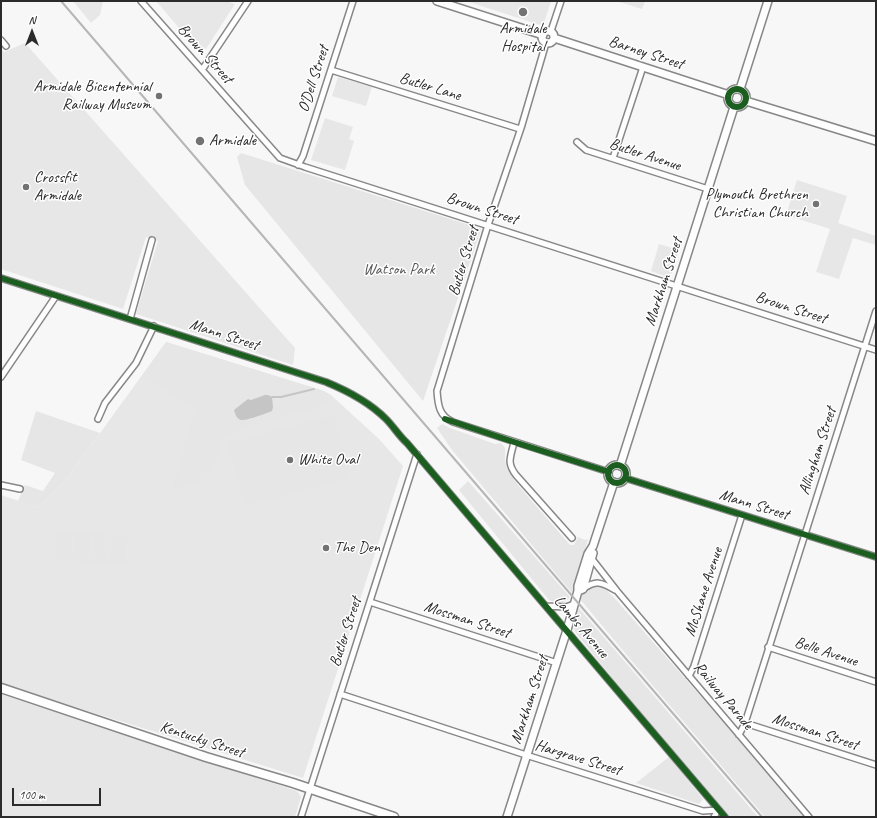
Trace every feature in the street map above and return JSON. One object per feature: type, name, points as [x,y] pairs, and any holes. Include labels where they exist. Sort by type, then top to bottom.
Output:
[{"type":"main road","name":"Kentucky Street","points":[[1,688],[206,757],[394,817]]},
{"type":"street","name":"Brown Street","points":[[141,1],[146,3],[202,70],[280,158],[876,350]]},
{"type":"street","points":[[202,70],[248,1]]},
{"type":"street","name":"O'Dell Street","points":[[298,165],[303,156],[353,1]]},
{"type":"street","points":[[437,1],[543,35]]},
{"type":"street","points":[[543,35],[542,38],[546,43],[552,42],[560,1]]},
{"type":"street","points":[[740,89],[768,1]]},
{"type":"street","points":[[543,35],[548,31],[553,35]]},
{"type":"street","name":"Barney Street","points":[[553,35],[643,67],[729,95]]},
{"type":"street","points":[[1,40],[6,46]]},
{"type":"street","name":"Butler Street","points":[[514,442],[445,419],[438,407],[437,391],[546,43]]},
{"type":"street","points":[[613,158],[643,67]]},
{"type":"street","name":"Butler Lane","points":[[331,70],[520,129]]},
{"type":"street","points":[[740,89],[746,94],[746,101],[742,106],[734,107],[729,102],[729,95],[733,90],[740,89]]},
{"type":"street","points":[[746,101],[876,141]]},
{"type":"street","name":"Markham Street","points":[[620,466],[734,107]]},
{"type":"street","name":"Butler Avenue","points":[[577,142],[586,150],[708,188]]},
{"type":"street","points":[[130,318],[152,240]]},
{"type":"street","name":"Mann Street","points":[[1,278],[130,318],[326,382],[343,389],[359,397],[386,419],[417,454]]},
{"type":"street","points":[[1,377],[56,296]]},
{"type":"street","name":"Allingham Street","points":[[740,735],[876,311]]},
{"type":"street","points":[[98,419],[105,404],[136,363],[154,326]]},
{"type":"street","points":[[572,538],[510,467],[514,442],[609,472]]},
{"type":"street","name":"Butler Street","points":[[301,817],[417,454]]},
{"type":"street","name":"Lambs Avenue","points":[[417,454],[725,817]]},
{"type":"street","points":[[620,466],[626,472],[625,478],[620,482],[614,482],[609,477],[609,472],[612,467],[620,466]]},
{"type":"street","name":"Mann Street","points":[[625,478],[876,557]]},
{"type":"street","name":"Markham Street","points":[[507,817],[557,663],[574,604],[592,559],[593,546],[614,482]]},
{"type":"street","points":[[1,485],[20,489]]},
{"type":"street","name":"McShane Avenue","points":[[689,676],[696,659],[742,515]]},
{"type":"street","name":"Markham Street","points":[[580,590],[578,586],[588,554],[593,546]]},
{"type":"street","name":"Railway Parade","points":[[592,559],[617,591],[809,817]]},
{"type":"street","name":"Railway Parade","points":[[580,590],[590,584],[599,582],[617,591]]},
{"type":"street","name":"Mossman Street","points":[[370,602],[557,663]]},
{"type":"street","name":"Lambs Avenue","points":[[546,606],[566,607],[574,604]]},
{"type":"street","name":"Belle Avenue","points":[[768,647],[876,682]]},
{"type":"street","name":"Hargrave Street","points":[[340,694],[703,811],[718,810]]},
{"type":"street","name":"Mossman Street","points":[[745,723],[876,765]]},
{"type":"street","points":[[714,817],[718,810]]},
{"type":"shaded area","points":[[73,1],[103,1],[100,15],[91,23]]},
{"type":"shaded area","points":[[156,1],[226,1],[235,4],[206,49],[196,48]]},
{"type":"shaded area","name":"Armidale Hospital","points":[[466,1],[551,1],[544,23],[540,25]]},
{"type":"shaded area","points":[[616,1],[645,1],[642,9]]},
{"type":"shaded area","points":[[25,43],[295,348],[293,365],[136,314],[158,241],[146,237],[123,309],[1,269],[1,48],[4,52]]},
{"type":"shaded area","points":[[338,77],[372,87],[366,106],[332,96]]},
{"type":"shaded area","points":[[325,118],[353,127],[349,139],[354,141],[345,170],[311,160]]},
{"type":"shaded area","points":[[797,180],[847,196],[838,223],[876,236],[876,245],[853,238],[839,279],[816,272],[830,229],[786,215]]},
{"type":"shaded area","points":[[659,244],[679,250],[670,278],[651,271]]},
{"type":"shaded area","points":[[166,342],[324,391],[332,396],[379,439],[403,466],[303,778],[1,684],[1,495],[38,507],[69,476]]},
{"type":"shaded area","points":[[265,395],[272,397],[272,411],[244,420],[237,417],[234,410],[248,399],[251,400]]},
{"type":"green space","name":"Watson Park","points":[[241,153],[479,228],[481,230],[423,401],[245,185],[237,157]]},
{"type":"green space","points":[[166,342],[324,391],[332,396],[328,405],[263,421],[235,432],[222,441],[207,477],[177,491],[174,484],[196,408],[142,376]]},
{"type":"green space","points":[[36,411],[100,433],[69,476],[38,507],[18,501],[25,485],[43,491],[55,473],[21,460]]},
{"type":"green space","name":"White Oval","points":[[334,415],[351,478],[245,506],[228,443]]},
{"type":"green space","points":[[442,424],[495,444],[501,443],[505,448],[505,461],[507,469],[518,485],[570,545],[574,545],[578,537],[585,540],[588,539],[573,594],[452,450],[437,428]]},
{"type":"green space","points":[[468,481],[570,597],[565,602],[558,603],[549,600],[459,490]]},
{"type":"green space","points":[[57,531],[72,532],[71,561],[55,560]]},
{"type":"green space","points":[[75,533],[91,534],[89,562],[73,561]]},
{"type":"green space","points":[[93,534],[109,535],[107,564],[91,563]]},
{"type":"green space","points":[[111,535],[127,536],[125,565],[109,564]]},
{"type":"green space","points":[[594,585],[610,593],[739,740],[804,817],[765,817],[580,599],[589,587]]},
{"type":"green space","points":[[578,607],[758,817],[729,817],[576,633],[573,626]]},
{"type":"green space","points":[[1,694],[297,791],[301,797],[295,817],[1,817]]},
{"type":"green space","points":[[669,757],[703,799],[699,804],[636,783]]},
{"type":"waterway","points":[[272,397],[281,397],[314,389]]},
{"type":"railway","points":[[61,1],[762,817]]},
{"type":"cycle path","points":[[733,89],[741,89],[746,94],[746,98],[744,105],[741,107],[733,107],[728,102],[728,94],[733,89]]},
{"type":"cycle path","points":[[1,278],[326,382],[350,393],[373,407],[386,419],[407,443],[725,817]]},
{"type":"cycle path","points":[[445,419],[609,472]]},
{"type":"cycle path","points":[[617,465],[623,468],[626,474],[623,480],[617,483],[611,480],[608,474],[611,468],[617,465]]},
{"type":"cycle path","points":[[625,478],[876,557]]},
{"type":"place","name":"Armidale Hospital","points":[[523,12]]},
{"type":"place","name":"Armidale Bicentennial Railway Museum","points":[[159,96]]},
{"type":"place","name":"Armidale","points":[[200,141]]},
{"type":"place","name":"Crossfit Armidale","points":[[26,187]]},
{"type":"place","name":"Plymouth Brethren Christian Church","points":[[816,204]]},
{"type":"place","name":"White Oval","points":[[290,460]]},
{"type":"place","name":"The Den","points":[[326,548]]}]
